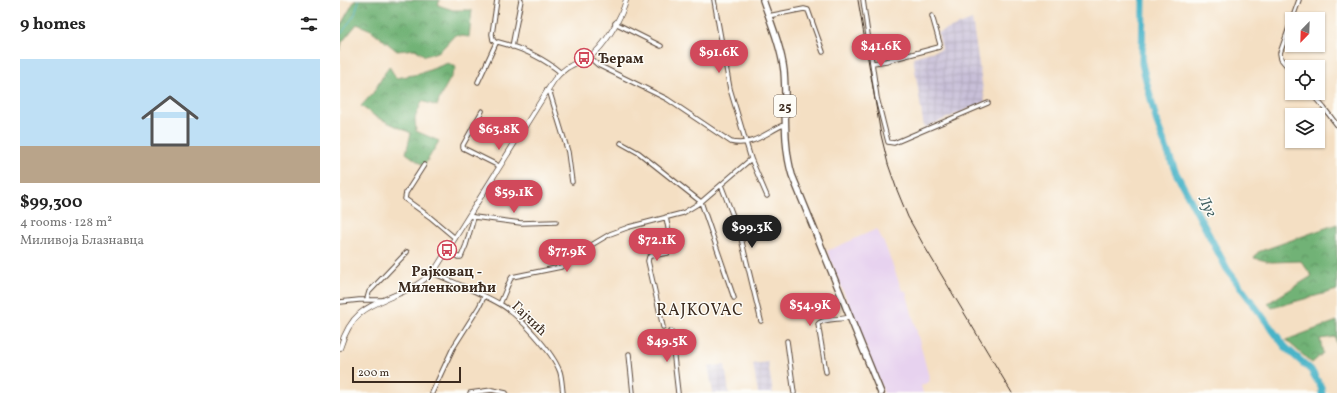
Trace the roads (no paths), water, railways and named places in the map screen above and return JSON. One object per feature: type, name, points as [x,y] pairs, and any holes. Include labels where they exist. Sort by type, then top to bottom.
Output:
[{"type":"main road","name":"25","points":[[763,0],[779,48],[783,67],[787,152],[792,175],[881,393]]},
{"type":"street","points":[[496,43],[493,40],[492,34],[497,0]]},
{"type":"street","points":[[512,47],[521,0]]},
{"type":"street","points":[[340,348],[347,329],[357,315],[381,300],[413,287],[433,273],[455,238],[471,217],[499,166],[547,90],[560,72],[589,57],[600,48],[624,7],[626,0]]},
{"type":"street","points":[[714,0],[730,89],[751,159],[767,196]]},
{"type":"street","points":[[863,0],[880,113],[889,143],[894,143],[988,103]]},
{"type":"street","points":[[1285,64],[1281,59],[1280,53],[1299,0]]},
{"type":"street","points":[[768,16],[807,9],[811,16],[823,52]]},
{"type":"street","points":[[873,63],[892,60],[939,47],[940,44],[932,16]]},
{"type":"street","points":[[615,23],[661,46]]},
{"type":"street","points":[[496,43],[498,42],[540,57],[560,72]]},
{"type":"street","points":[[478,82],[496,43]]},
{"type":"street","points":[[589,57],[598,65],[667,99],[727,139],[738,143],[746,143],[786,125]]},
{"type":"street","points":[[547,90],[550,93],[568,152],[572,182]]},
{"type":"street","points":[[1317,100],[1337,125]]},
{"type":"street","points":[[482,111],[463,145],[463,148],[499,166]]},
{"type":"street","points":[[621,143],[639,153],[701,202],[734,298]]},
{"type":"street","points":[[500,304],[512,277],[561,267],[571,257],[602,238],[629,227],[683,213],[701,202],[751,159]]},
{"type":"street","points":[[424,165],[406,193],[405,199],[455,238]]},
{"type":"street","points":[[721,185],[740,234],[761,322]]},
{"type":"street","points":[[471,217],[520,223],[556,222]]},
{"type":"street","points":[[447,251],[458,257],[461,256],[466,245],[471,217]]},
{"type":"street","points":[[663,327],[648,261],[649,257],[651,256],[670,252],[672,249],[666,217]]},
{"type":"street","points":[[367,300],[369,292],[407,252]]},
{"type":"street","name":"Гајчић","points":[[433,273],[500,304],[532,332],[550,354],[560,371],[563,393]]},
{"type":"street","points":[[432,393],[453,348],[479,307],[484,296]]},
{"type":"street","points":[[340,302],[381,300]]},
{"type":"street","points":[[826,372],[818,324],[824,320],[838,320],[850,317]]},
{"type":"street","points":[[671,331],[678,393]]},
{"type":"street","points":[[787,341],[794,393]]},
{"type":"street","points":[[629,354],[633,393]]},
{"type":"street","points":[[470,393],[492,390],[506,393]]},
{"type":"waterway","points":[[340,34],[355,14],[359,0]]},
{"type":"waterway","name":"Луг","points":[[1143,0],[1142,64],[1157,123],[1175,171],[1227,269],[1286,348],[1311,370],[1321,387],[1322,393]]},
{"type":"railway","points":[[858,0],[881,135],[888,164],[897,190],[908,217],[923,244],[1012,393]]},
{"type":"place","name":"Ђерам","points":[[584,58]]},
{"type":"place","name":"Рајковац - Миленковићи","points":[[447,250]]},
{"type":"district","name":"RAJKOVAC","points":[[700,309]]}]
